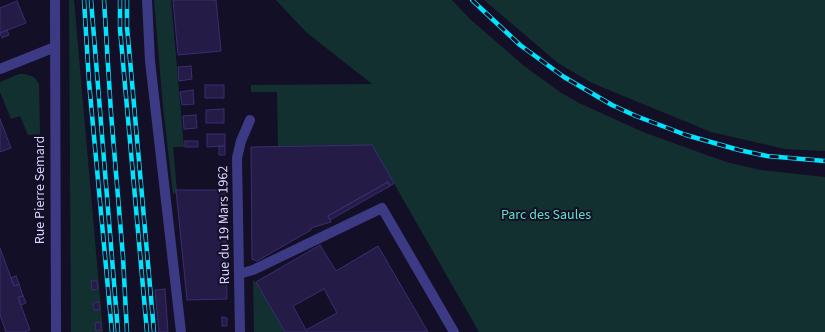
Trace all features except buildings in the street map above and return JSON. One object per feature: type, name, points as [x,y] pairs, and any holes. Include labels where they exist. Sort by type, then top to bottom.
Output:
[{"type":"street","name":"Rue Pierre Semard","points":[[55,0],[56,332]]},
{"type":"street","points":[[147,0],[150,61],[181,332]]},
{"type":"street","points":[[0,69],[55,47]]},
{"type":"street","name":"Rue du 19 Mars 1962","points":[[240,332],[238,158],[241,141],[250,120]]},
{"type":"street","points":[[239,274],[253,270],[382,208],[454,332]]},
{"type":"green space","points":[[69,0],[74,0],[103,332],[71,332]]},
{"type":"green space","points":[[154,0],[171,0],[184,147],[173,147],[177,191],[173,194],[163,107]]},
{"type":"green space","name":"Parc des Saules","points":[[276,0],[452,0],[470,19],[524,66],[560,92],[579,103],[643,132],[726,162],[760,170],[825,177],[825,332],[479,332],[372,145],[278,146],[277,92],[251,92],[251,85],[372,84],[306,32]]},
{"type":"green space","points":[[484,0],[825,0],[825,151],[785,149],[711,132],[592,83],[558,63]]},
{"type":"green space","points":[[19,74],[34,77],[39,84],[40,134],[28,135],[20,116],[11,119],[0,92],[0,82]]},
{"type":"green space","points":[[253,280],[256,282],[285,332],[254,332]]},
{"type":"railway","points":[[84,0],[89,82],[112,332]]},
{"type":"railway","points":[[91,0],[118,332]]},
{"type":"railway","points":[[104,0],[127,332]]},
{"type":"railway","points":[[120,0],[120,29],[147,332]]},
{"type":"railway","points":[[127,0],[127,27],[154,332]]},
{"type":"railway","points":[[472,0],[520,45],[564,77],[612,105],[636,116],[686,135],[739,150],[767,156],[825,161]]}]
